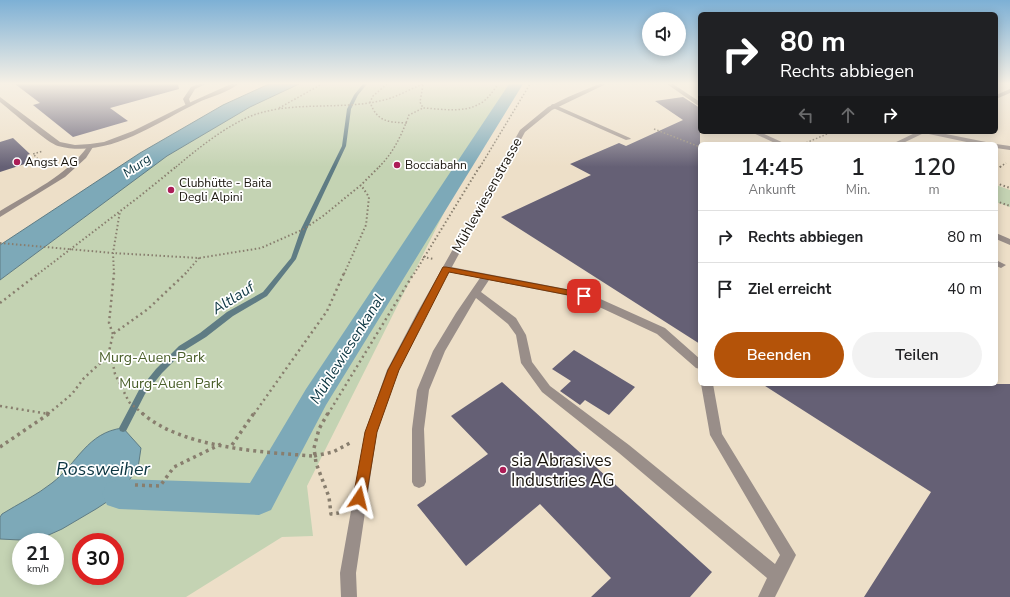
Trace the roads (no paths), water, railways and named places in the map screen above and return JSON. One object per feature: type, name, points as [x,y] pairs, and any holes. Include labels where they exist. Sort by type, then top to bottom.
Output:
[{"type":"street","points":[[17,112],[58,144],[69,147],[90,147],[121,139],[173,112]]},
{"type":"street","name":"Mühlewiesenstrasse","points":[[349,597],[348,573],[369,440],[393,370],[446,269],[522,131],[537,116],[544,112]]},
{"type":"street","points":[[566,112],[628,139]]},
{"type":"street","points":[[759,134],[778,142]]},
{"type":"street","points":[[900,142],[918,134]]},
{"type":"street","points":[[936,134],[976,142]]},
{"type":"street","points":[[998,146],[1010,148]]},
{"type":"street","points":[[0,215],[70,170],[86,154],[90,147]]},
{"type":"street","points":[[998,237],[1010,242]]},
{"type":"street","points":[[446,269],[584,296],[661,331],[698,363]]},
{"type":"street","points":[[419,482],[418,429],[423,390],[439,351],[486,277]]},
{"type":"street","points":[[476,293],[512,321],[521,336],[527,363],[546,389],[630,454],[777,576]]},
{"type":"street","points":[[707,386],[716,435],[788,555],[766,597]]},
{"type":"water","name":"Murg","points":[[211,112],[242,112],[167,156],[0,280],[0,245],[140,153]]},
{"type":"water","name":"Rossweiher","points":[[123,428],[141,448],[138,468],[119,494],[53,533],[12,533],[12,540],[0,539],[0,517],[2,514],[52,483],[91,442],[111,431]]},
{"type":"waterway","name":"Altlauf","points":[[123,428],[142,392],[159,371],[182,348],[203,335],[230,314],[265,294],[294,258],[304,229],[344,146],[349,112]]},
{"type":"waterway","name":"Mühlewiesenkanal","points":[[119,494],[259,499],[316,397],[498,112]]},
{"type":"place","name":"Angst AG","points":[[17,162]]},
{"type":"place","name":"Bocciabahn","points":[[397,165]]},
{"type":"place","name":"Clubhütte - Baita Degli Alpini","points":[[171,190]]},
{"type":"place","name":"sia Abrasives Industries AG","points":[[503,470]]},
{"type":"park label","name":"Murg-Auen-Park","points":[[152,357]]},
{"type":"park label","name":"Murg-Auen Park","points":[[171,383]]}]
